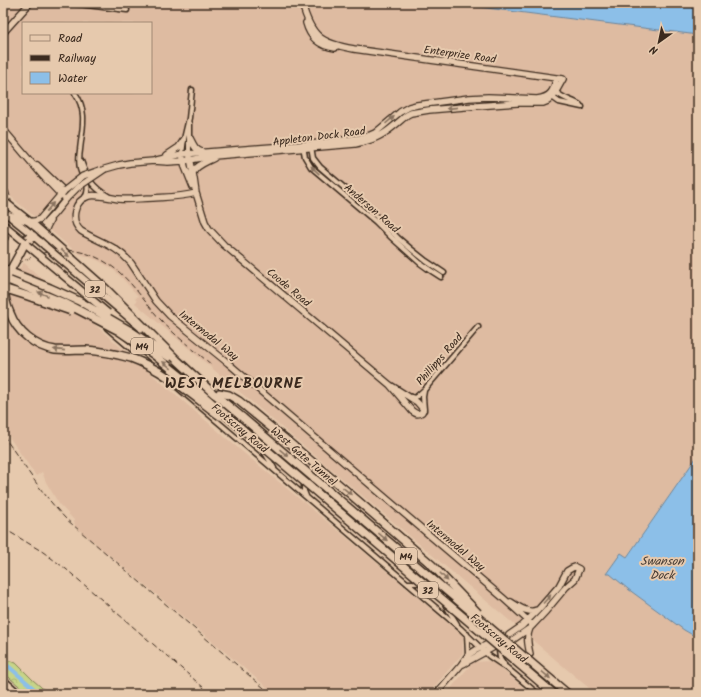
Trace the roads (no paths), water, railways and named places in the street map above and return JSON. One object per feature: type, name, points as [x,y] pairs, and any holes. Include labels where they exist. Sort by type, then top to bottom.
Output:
[{"type":"highway","points":[[3,201],[36,227],[105,288],[176,360],[217,394],[229,395],[239,401],[432,565],[499,635]]},
{"type":"highway","points":[[26,243],[12,266],[6,281],[5,293],[10,315],[20,330],[29,339],[48,348],[64,351],[86,350],[108,352],[145,364],[174,382],[261,446]]},
{"type":"highway","name":"West Gate Tunnel","points":[[3,269],[79,301],[130,330],[168,356],[217,394],[568,694]]},
{"type":"highway","name":"West Gate Tunnel","points":[[3,278],[50,296],[119,331],[153,354],[554,694]]},
{"type":"highway","points":[[3,288],[64,308],[103,323]]},
{"type":"main road","name":"32","points":[[5,212],[154,340]]},
{"type":"main road","name":"32","points":[[3,224],[108,313]]},
{"type":"main road","name":"Appleton Dock Road","points":[[26,243],[31,234]]},
{"type":"main road","name":"Footscray Road","points":[[304,485],[550,694]]},
{"type":"main road","points":[[3,680],[19,694]]},
{"type":"street","points":[[3,33],[30,3]]},
{"type":"street","points":[[71,3],[127,10]]},
{"type":"street","name":"Enterprize Road","points":[[302,3],[306,16],[314,31],[328,43],[354,49],[563,79],[556,92]]},
{"type":"street","name":"Appleton Dock Road","points":[[31,234],[40,219],[62,193],[83,176],[91,173],[124,164],[154,161],[183,161],[311,146],[360,138],[368,136],[381,128],[400,112],[417,105],[488,97],[541,99],[552,92],[556,78]]},
{"type":"street","name":"Coode Road","points":[[192,90],[189,118],[183,141],[182,154],[183,161],[196,192],[205,222],[209,229],[219,240],[334,339],[390,385],[417,402],[423,408],[423,411],[418,414],[412,412],[390,385]]},
{"type":"street","points":[[556,92],[563,98],[575,101],[582,106],[559,102],[552,98],[556,92]]},
{"type":"street","points":[[76,94],[83,108],[84,117],[80,169],[88,187],[85,198]]},
{"type":"street","name":"Appleton Dock Road","points":[[311,146],[355,144],[370,140],[382,134],[407,115],[429,110],[523,102],[543,103],[552,98]]},
{"type":"street","points":[[442,102],[479,100],[486,105]]},
{"type":"street","name":"Coode Road","points":[[189,118],[190,153],[196,192]]},
{"type":"street","points":[[3,129],[18,147],[67,198]]},
{"type":"street","points":[[190,138],[197,150],[204,152]]},
{"type":"street","points":[[154,161],[179,147],[183,141]]},
{"type":"street","name":"Anderson Road","points":[[303,147],[305,157],[311,166],[427,268],[442,275],[398,238],[370,210],[326,174],[313,158],[311,146]]},
{"type":"street","name":"Appleton Dock Road","points":[[154,161],[175,155],[190,153],[303,147]]},
{"type":"street","points":[[80,155],[83,167],[91,182],[97,189],[110,198]]},
{"type":"street","points":[[194,173],[194,170],[197,167],[222,156]]},
{"type":"street","points":[[171,162],[179,166],[192,184]]},
{"type":"street","name":"Appleton Dock Road","points":[[31,234],[54,214],[77,188],[105,169]]},
{"type":"street","points":[[85,198],[93,196],[127,199],[179,197],[196,192]]},
{"type":"street","name":"Intermodal Way","points":[[85,198],[80,201],[75,210],[74,220],[78,228],[85,234],[112,246],[126,257],[156,301],[170,316],[228,363],[502,597],[528,621],[531,626]]},
{"type":"street","points":[[5,212],[30,222],[40,219]]},
{"type":"street","points":[[45,246],[43,241],[44,235],[54,214]]},
{"type":"street","name":"Footscray Road","points":[[93,315],[483,649],[537,693],[540,686]]},
{"type":"street","name":"Phillipps Road","points":[[390,385],[414,398],[418,396],[426,389],[478,327]]},
{"type":"street","points":[[423,411],[424,408],[422,397],[426,389]]},
{"type":"street","name":"Footscray Road","points":[[261,446],[275,469],[283,477]]},
{"type":"street","name":"Footscray Road","points":[[304,485],[307,498]]},
{"type":"street","points":[[316,496],[314,501],[318,508]]},
{"type":"street","points":[[367,549],[372,543]]},
{"type":"street","points":[[572,568],[579,569],[575,579],[566,587],[549,608],[531,626],[511,637],[514,632],[528,621],[538,610],[559,586],[567,571],[572,568]]},
{"type":"street","points":[[407,583],[419,583]]},
{"type":"street","name":"Intermodal Way","points":[[502,597],[526,610],[532,612],[538,610]]},
{"type":"street","name":"Footscray Road","points":[[446,606],[461,629]]},
{"type":"street","points":[[530,654],[528,635],[531,626]]},
{"type":"street","points":[[467,634],[468,655]]},
{"type":"street","points":[[436,694],[468,655],[483,649],[494,647],[507,668]]},
{"type":"street","points":[[461,665],[483,649]]},
{"type":"water","points":[[447,3],[698,3],[698,35]]},
{"type":"water","name":"Swanson Dock","points":[[698,455],[698,638],[684,630],[610,574],[606,574],[621,553],[627,557]]},
{"type":"waterway","points":[[7,665],[40,694]]},
{"type":"railway","points":[[3,173],[12,207],[10,231],[3,254]]},
{"type":"railway","points":[[3,275],[31,257],[45,252],[60,250],[75,251],[90,255],[105,262],[119,272],[167,326],[213,366]]},
{"type":"railway","points":[[3,435],[25,468],[66,519],[271,694]]},
{"type":"railway","points":[[3,528],[43,552],[66,569],[211,694]]},
{"type":"district","name":"WEST MELBOURNE","points":[[234,383]]}]
